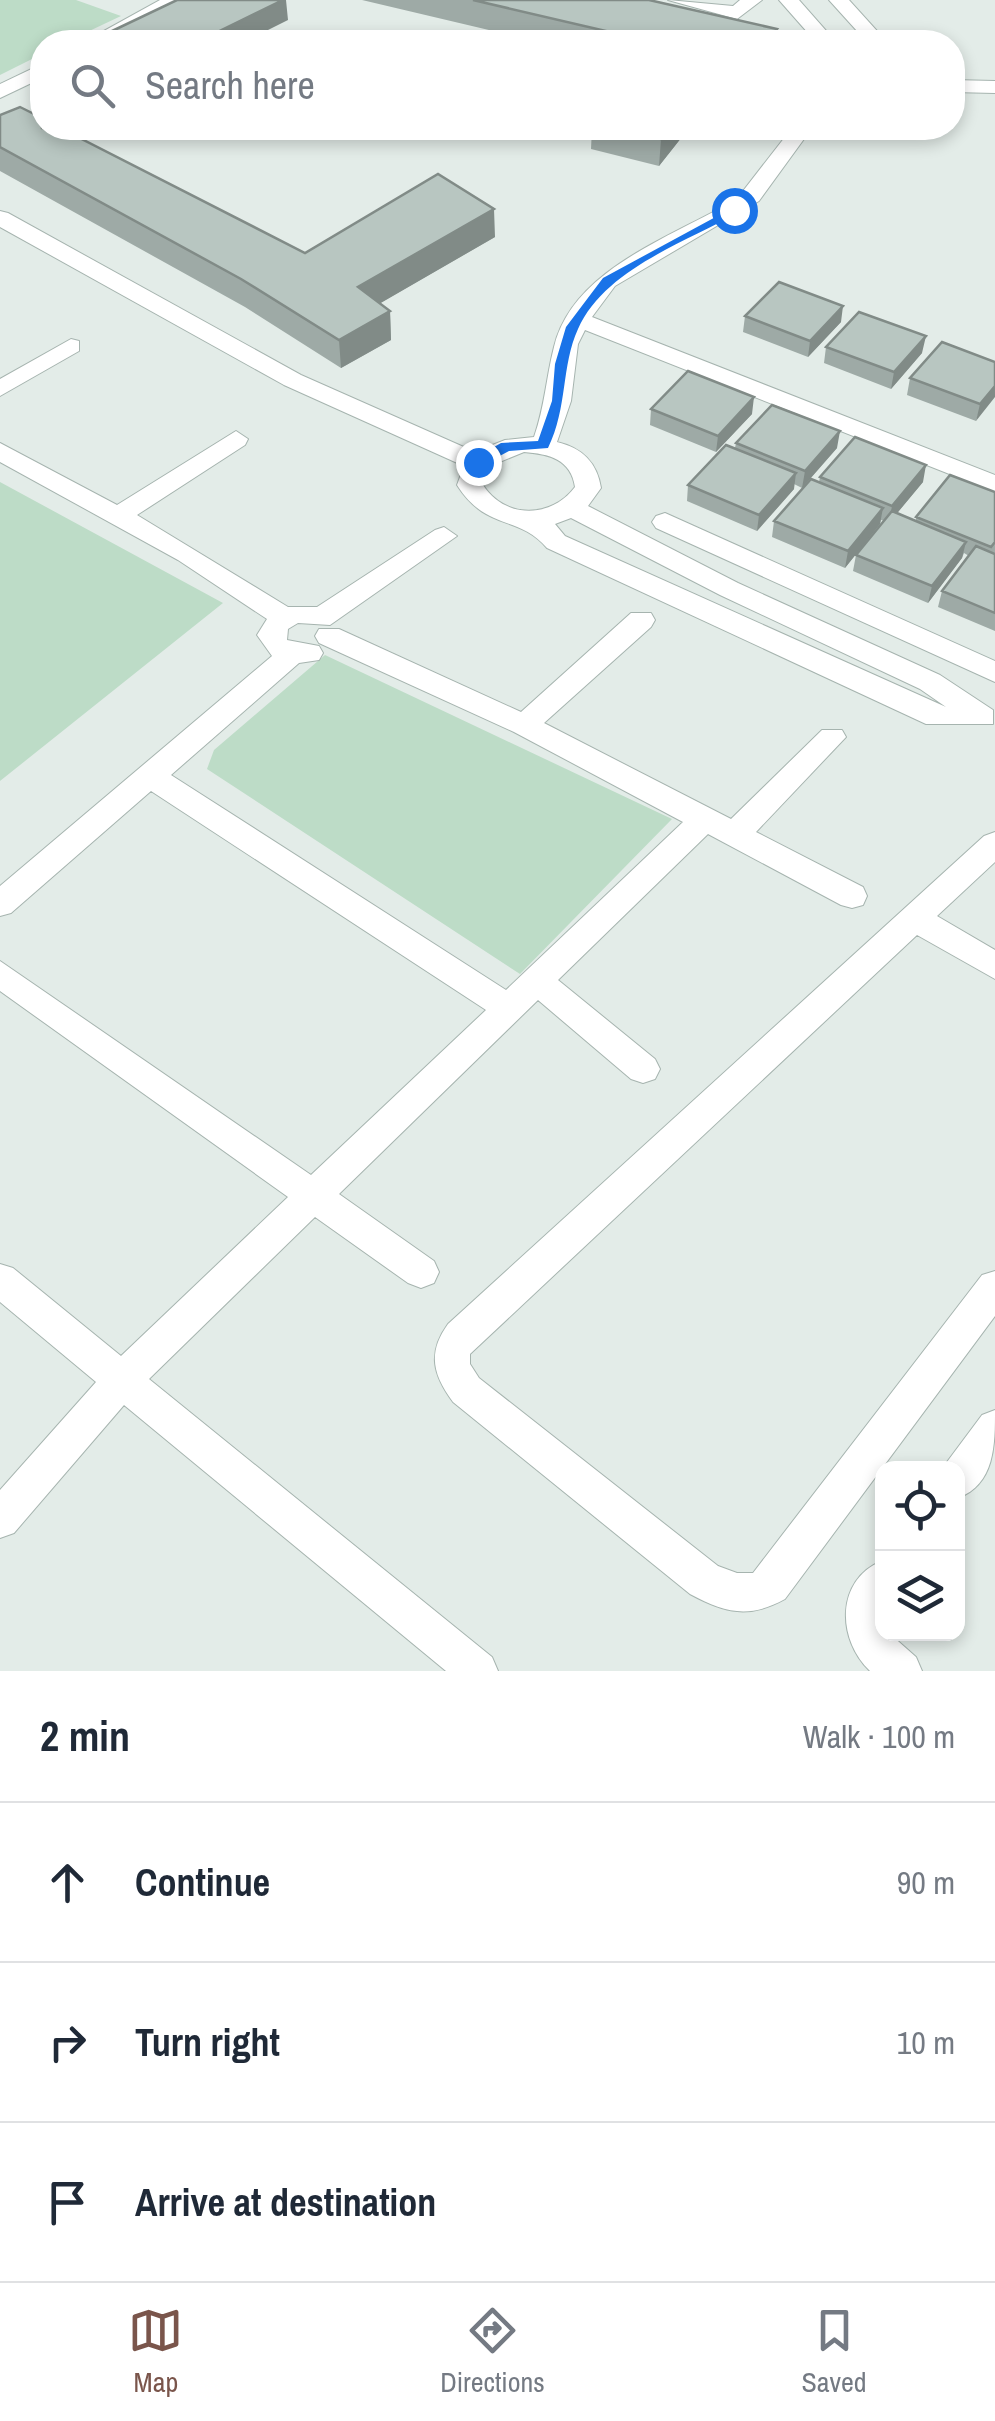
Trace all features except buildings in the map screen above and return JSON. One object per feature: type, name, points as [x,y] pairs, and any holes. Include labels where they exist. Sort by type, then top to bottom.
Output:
[{"type":"street","points":[[117,30],[175,0]]},
{"type":"street","points":[[678,0],[737,12],[752,0]]},
{"type":"street","points":[[789,0],[815,30]]},
{"type":"street","points":[[848,3],[868,30]]},
{"type":"street","points":[[965,72],[995,73]]},
{"type":"street","points":[[0,92],[30,76]]},
{"type":"street","points":[[965,86],[995,86]]},
{"type":"street","points":[[543,445],[559,401],[566,344],[578,319],[607,281],[742,203],[792,140]]},
{"type":"street","points":[[0,218],[268,372],[360,416],[478,462]]},
{"type":"street","points":[[578,319],[995,484]]},
{"type":"street","points":[[0,389],[71,346]]},
{"type":"street","points":[[118,516],[236,439]]},
{"type":"street","points":[[519,519],[557,516],[572,508],[588,488],[588,477],[572,456],[543,445],[506,446],[478,462],[471,473],[476,497],[501,515],[542,528],[549,537],[572,549],[936,717],[989,721]]},
{"type":"street","points":[[0,451],[187,554],[284,618]]},
{"type":"street","points":[[572,508],[729,589],[930,682],[989,721]]},
{"type":"street","points":[[665,522],[995,672]]},
{"type":"street","points":[[0,904],[152,778],[292,654],[312,652],[324,627],[444,536]]},
{"type":"street","points":[[292,654],[272,641],[272,628],[284,618],[302,614],[852,896]]},
{"type":"street","points":[[524,725],[641,620]]},
{"type":"street","points":[[0,1519],[122,1379],[537,981],[832,737]]},
{"type":"street","points":[[152,778],[509,1008]]},
{"type":"street","points":[[995,844],[461,1336],[450,1349],[449,1360],[466,1390],[704,1580],[726,1591],[756,1595],[772,1585],[995,1286]]},
{"type":"street","points":[[914,918],[995,966]]},
{"type":"street","points":[[0,974],[421,1272]]},
{"type":"street","points":[[537,981],[644,1069]]},
{"type":"street","points":[[0,1280],[478,1671]]},
{"type":"street","points":[[965,1469],[995,1428]]},
{"type":"street","points":[[875,1591],[866,1604],[863,1628],[875,1649],[902,1671]]},
{"type":"green space","points":[[0,0],[76,0],[121,16],[91,30],[30,30],[30,60],[0,75]]},
{"type":"green space","points":[[0,482],[223,603],[0,781]]},
{"type":"green space","points":[[325,655],[672,819],[520,974],[207,769],[214,750]]},
{"type":"route","points":[[478,462],[506,446],[543,445],[559,401],[562,364],[572,327],[607,281],[734,210]]}]
